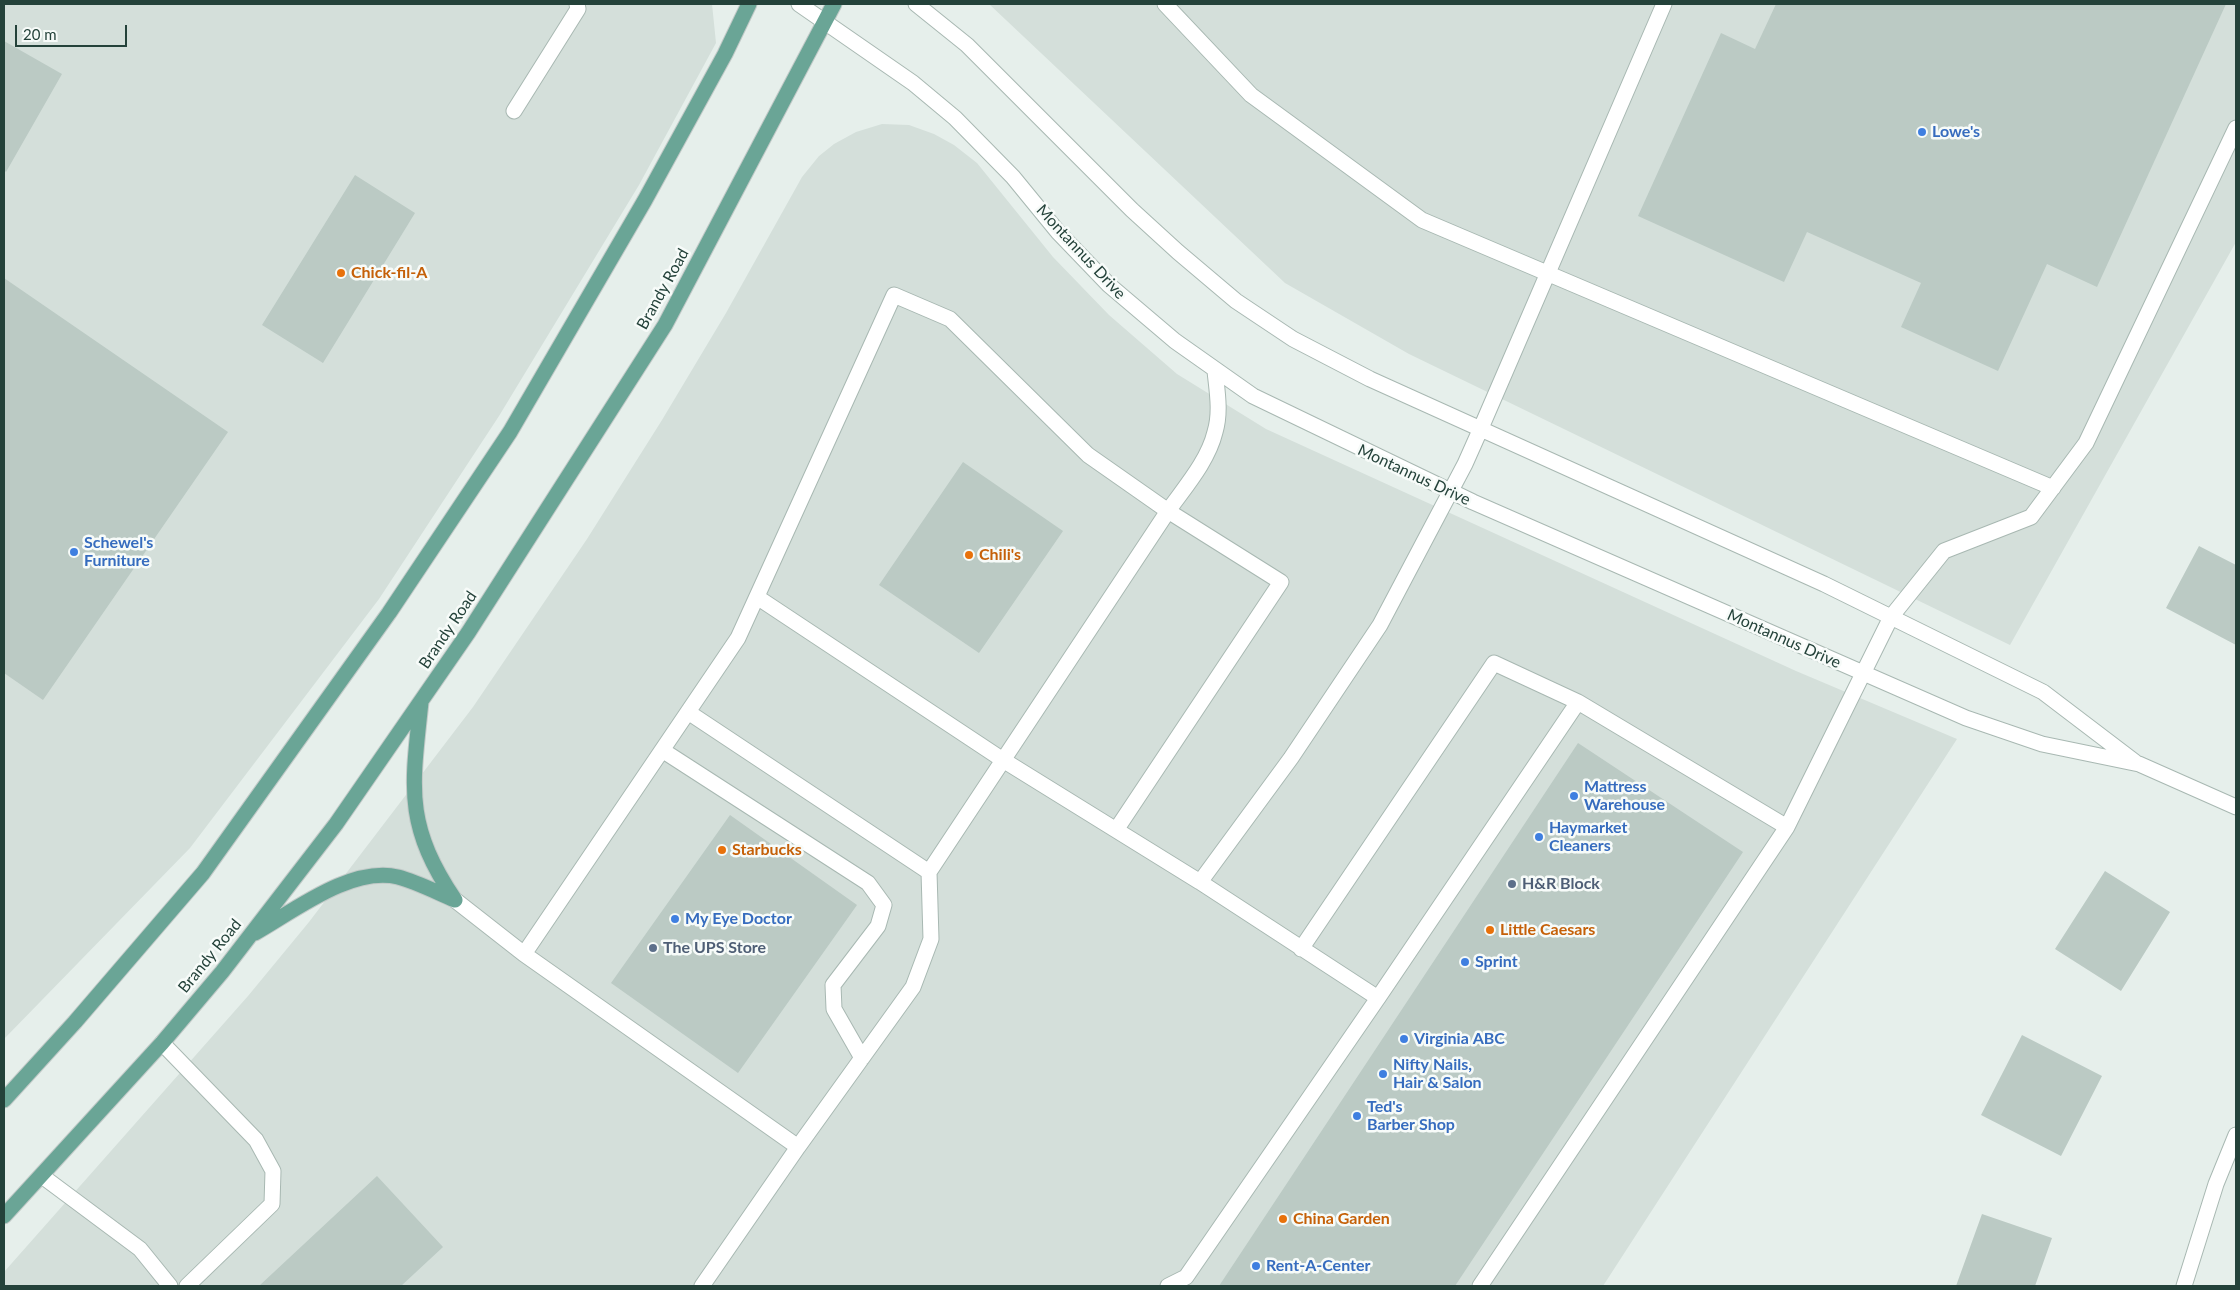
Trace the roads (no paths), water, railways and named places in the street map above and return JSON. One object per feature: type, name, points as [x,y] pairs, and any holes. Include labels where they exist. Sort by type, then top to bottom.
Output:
[{"type":"main road","points":[[4,1100],[81,1015],[203,873],[388,613],[510,432],[645,200],[725,54],[750,4]]},
{"type":"main road","name":"Brandy Road","points":[[4,1216],[162,1043],[249,937],[336,824],[468,634],[665,325],[834,4]]},
{"type":"main road","points":[[422,700],[414,769],[414,802],[424,845],[437,873],[455,900]]},
{"type":"main road","points":[[249,937],[336,886],[358,878],[397,877],[455,900]]},
{"type":"street","points":[[514,111],[578,8],[578,4]]},
{"type":"street","name":"Montannus Drive","points":[[799,4],[913,83],[955,118],[1013,177],[1058,232],[1110,285],[1154,324],[1215,371],[1285,413],[1451,492],[1862,674],[2014,736],[2139,764],[2236,807]]},
{"type":"street","name":"Montannus Drive","points":[[916,4],[967,45],[1132,210],[1236,301],[1293,339],[1329,359],[1824,584],[2043,692],[2139,764]]},
{"type":"street","points":[[1165,4],[1252,95],[1422,220],[2052,488]]},
{"type":"street","points":[[1200,882],[1291,758],[1380,625],[1451,492],[1481,428],[1664,4]]},
{"type":"street","points":[[1480,1286],[1787,827],[1891,617],[1944,551],[2031,517],[2086,443],[2236,128]]},
{"type":"street","points":[[524,954],[738,638],[894,295],[950,319],[1088,455],[1168,511],[1281,582],[1116,830]]},
{"type":"street","points":[[702,1286],[798,1146],[913,987],[931,938],[929,872],[1207,453],[1216,431],[1218,408],[1215,371]]},
{"type":"street","points":[[757,597],[1003,760],[1200,882],[1301,950],[1378,998]]},
{"type":"street","points":[[1301,950],[1494,663],[1578,702],[1787,827]]},
{"type":"street","points":[[1168,1286],[1186,1277],[1578,702]]},
{"type":"street","points":[[688,712],[929,872]]},
{"type":"street","points":[[662,750],[868,883],[884,905],[878,926],[834,985],[834,1009],[862,1058]]},
{"type":"street","points":[[455,900],[524,954],[798,1146]]},
{"type":"street","points":[[162,1043],[256,1140],[272,1171],[272,1204],[187,1286]]},
{"type":"street","points":[[2184,1286],[2216,1184],[2236,1135]]},
{"type":"street","points":[[42,1176],[140,1249],[170,1286]]},
{"type":"place","name":"Lowe's","points":[[1922,132]]},
{"type":"place","name":"Chick-fil-A","points":[[341,273]]},
{"type":"place","name":"Schewel's Furniture","points":[[74,552]]},
{"type":"place","name":"Chili's","points":[[969,555]]},
{"type":"place","name":"Mattress Warehouse","points":[[1574,796]]},
{"type":"place","name":"Haymarket Cleaners","points":[[1539,837]]},
{"type":"place","name":"Starbucks","points":[[722,850]]},
{"type":"place","name":"H&R Block","points":[[1512,884]]},
{"type":"place","name":"My Eye Doctor","points":[[675,919]]},
{"type":"place","name":"Little Caesars","points":[[1490,930]]},
{"type":"place","name":"The UPS Store","points":[[653,948]]},
{"type":"place","name":"Sprint","points":[[1465,962]]},
{"type":"place","name":"Virginia ABC","points":[[1404,1039]]},
{"type":"place","name":"Nifty Nails, Hair & Salon","points":[[1383,1074]]},
{"type":"place","name":"Ted's Barber Shop","points":[[1357,1116]]},
{"type":"place","name":"China Garden","points":[[1283,1219]]},
{"type":"place","name":"Rent-A-Center","points":[[1256,1266]]}]
